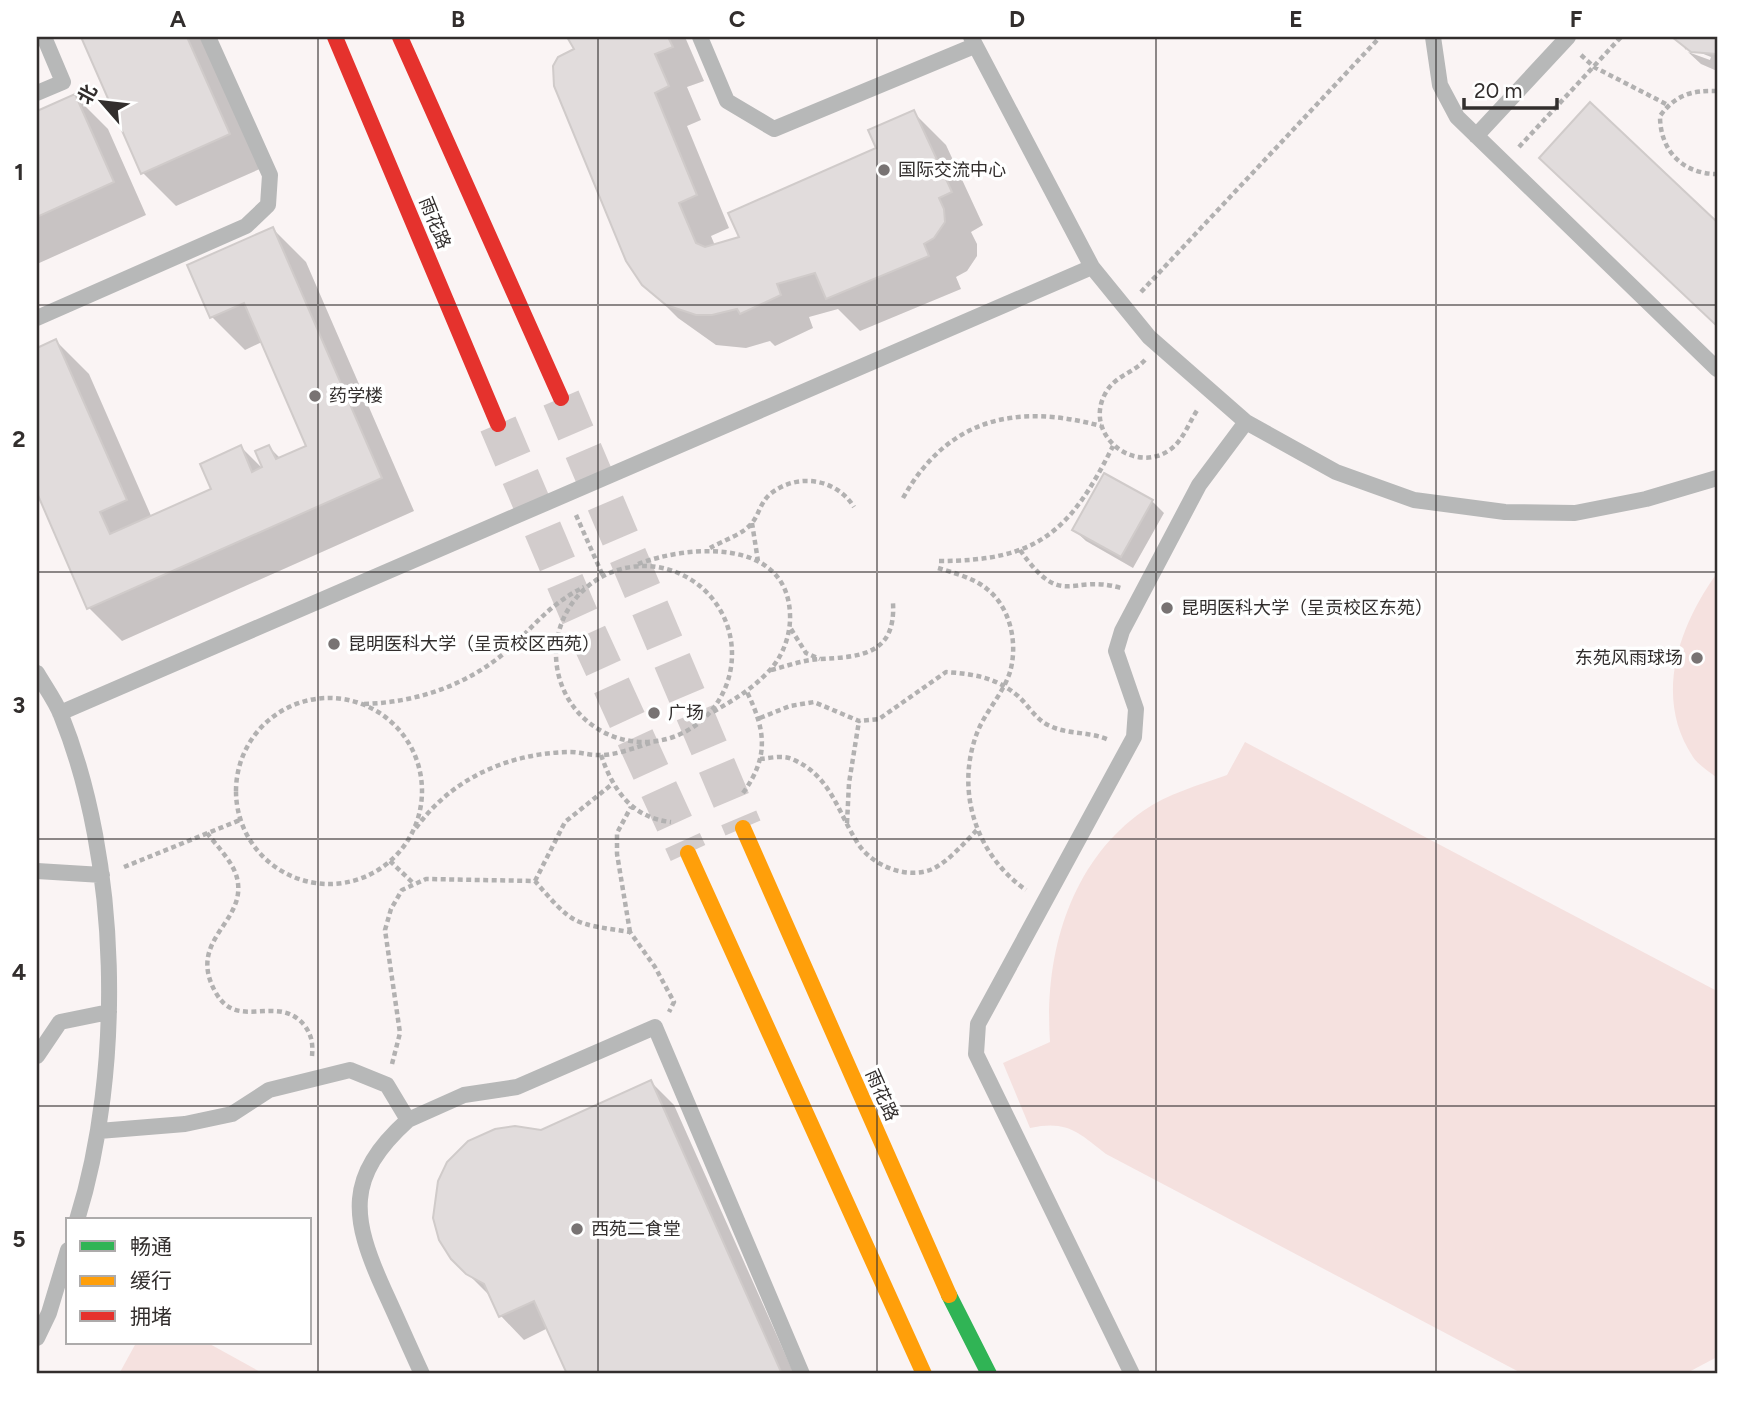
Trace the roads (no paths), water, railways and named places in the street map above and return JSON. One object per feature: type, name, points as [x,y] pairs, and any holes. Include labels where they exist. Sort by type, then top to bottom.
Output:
[{"type":"street","name":"雨花路","points":[[335,37],[498,424]]},
{"type":"street","points":[[400,37],[561,398]]},
{"type":"street","name":"雨花路","points":[[743,828],[962,1324],[989,1374]]},
{"type":"street","points":[[688,853],[924,1374]]},
{"type":"lane","points":[[37,93],[63,82],[44,37]]},
{"type":"lane","points":[[37,318],[246,226],[268,205],[270,174],[208,37]]},
{"type":"lane","points":[[700,37],[727,101],[774,129],[972,41],[1092,267],[1126,308],[1159,346],[1246,422],[1336,472],[1414,500],[1505,512],[1575,513],[1646,499],[1717,478]]},
{"type":"lane","points":[[1433,37],[1440,85],[1457,117],[1717,369]]},
{"type":"lane","points":[[1476,136],[1568,37]]},
{"type":"lane","points":[[60,713],[1092,267]]},
{"type":"lane","points":[[1132,1374],[976,1054],[978,1024],[1134,737],[1136,709],[1116,651],[1122,631],[1199,485],[1246,422]]},
{"type":"lane","points":[[37,673],[60,713],[92,811],[102,875],[109,1013],[99,1131],[77,1218]]},
{"type":"lane","points":[[37,871],[102,875]]},
{"type":"lane","points":[[37,1056],[60,1023],[109,1013]]},
{"type":"lane","points":[[422,1374],[366,1250],[359,1204],[363,1180],[374,1157],[408,1120],[464,1095],[517,1087],[655,1027],[802,1374]]},
{"type":"lane","points":[[99,1131],[185,1124],[232,1114],[269,1090],[350,1070],[387,1085],[408,1120]]},
{"type":"lane","points":[[37,1338],[66,1256]]},
{"type":"tunnel","points":[[561,398],[743,828]]},
{"type":"tunnel","points":[[498,424],[577,610],[688,853]]},
{"type":"place","name":"国际交流中心","points":[[884,170]]},
{"type":"place","name":"药学楼","points":[[315,396]]},
{"type":"place","name":"昆明医科大学（呈贡校区东苑）","points":[[1167,608]]},
{"type":"place","name":"昆明医科大学（呈贡校区西苑）","points":[[334,644]]},
{"type":"place","name":"东苑风雨球场","points":[[1697,658]]},
{"type":"place","name":"广场","points":[[654,713]]},
{"type":"place","name":"西苑二食堂","points":[[577,1229]]}]
